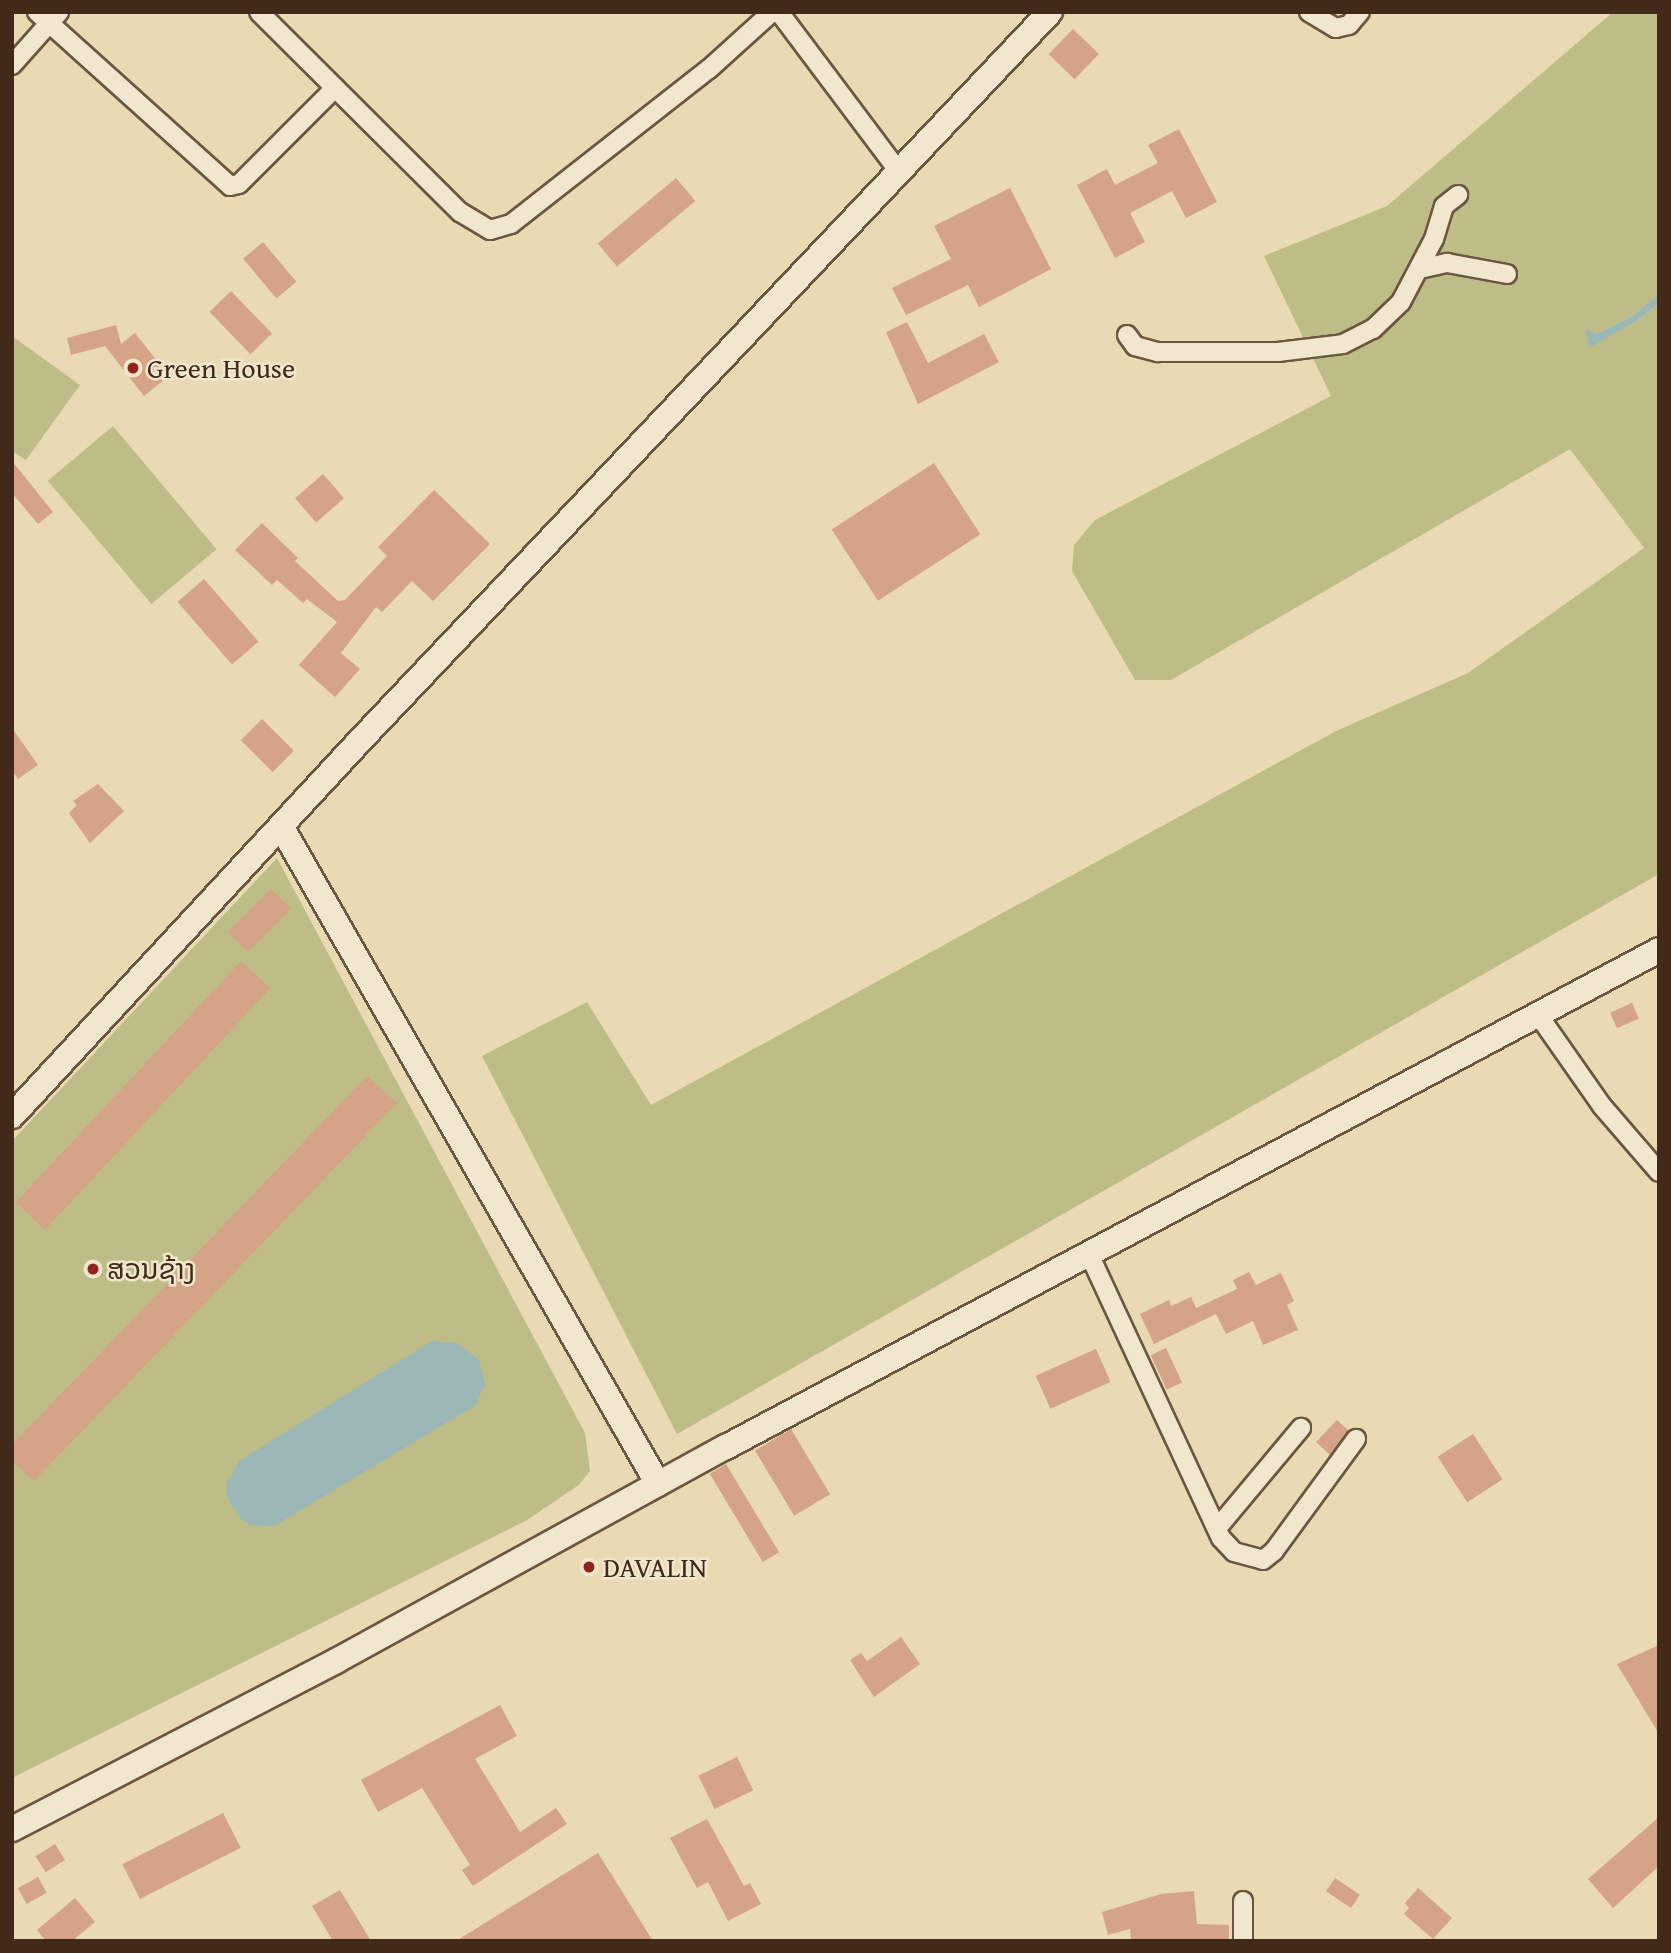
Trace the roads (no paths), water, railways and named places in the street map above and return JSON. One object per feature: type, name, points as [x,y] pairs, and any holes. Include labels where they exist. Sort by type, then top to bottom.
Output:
[{"type":"street","points":[[259,12],[460,212],[478,227],[500,229],[709,69],[772,12]]},
{"type":"street","points":[[779,12],[899,172]]},
{"type":"street","points":[[12,1116],[1051,12]]},
{"type":"street","points":[[1309,12],[1336,28],[1349,24],[1360,12]]},
{"type":"street","points":[[12,65],[48,16],[230,186],[239,184],[335,88]]},
{"type":"street","points":[[1127,335],[1135,346],[1158,352],[1278,352],[1343,344],[1373,329],[1401,302],[1420,269],[1444,206],[1458,195]]},
{"type":"street","points":[[1420,269],[1447,263],[1507,274]]},
{"type":"street","points":[[282,828],[658,1484]]},
{"type":"street","points":[[12,1829],[324,1668],[658,1484],[1090,1256],[1659,950]]},
{"type":"street","points":[[1539,1016],[1602,1106],[1659,1172]]},
{"type":"street","points":[[1090,1256],[1219,1526],[1225,1545],[1249,1558],[1263,1560],[1356,1439]]},
{"type":"street","points":[[1219,1526],[1301,1428]]},
{"type":"street","points":[[1242,1941],[1243,1901]]},
{"type":"water","points":[[1659,294],[1659,303],[1638,320],[1589,348],[1586,329],[1596,334],[1634,315]]},
{"type":"water","points":[[432,1341],[458,1343],[479,1360],[485,1383],[476,1405],[274,1526],[250,1525],[240,1518],[227,1497],[226,1484],[239,1461]]},
{"type":"place","name":"Green House","points":[[133,368]]},
{"type":"place","name":"ສວນຊ້າງ","points":[[93,1269]]},
{"type":"place","name":"DAVALIN","points":[[589,1567]]}]
